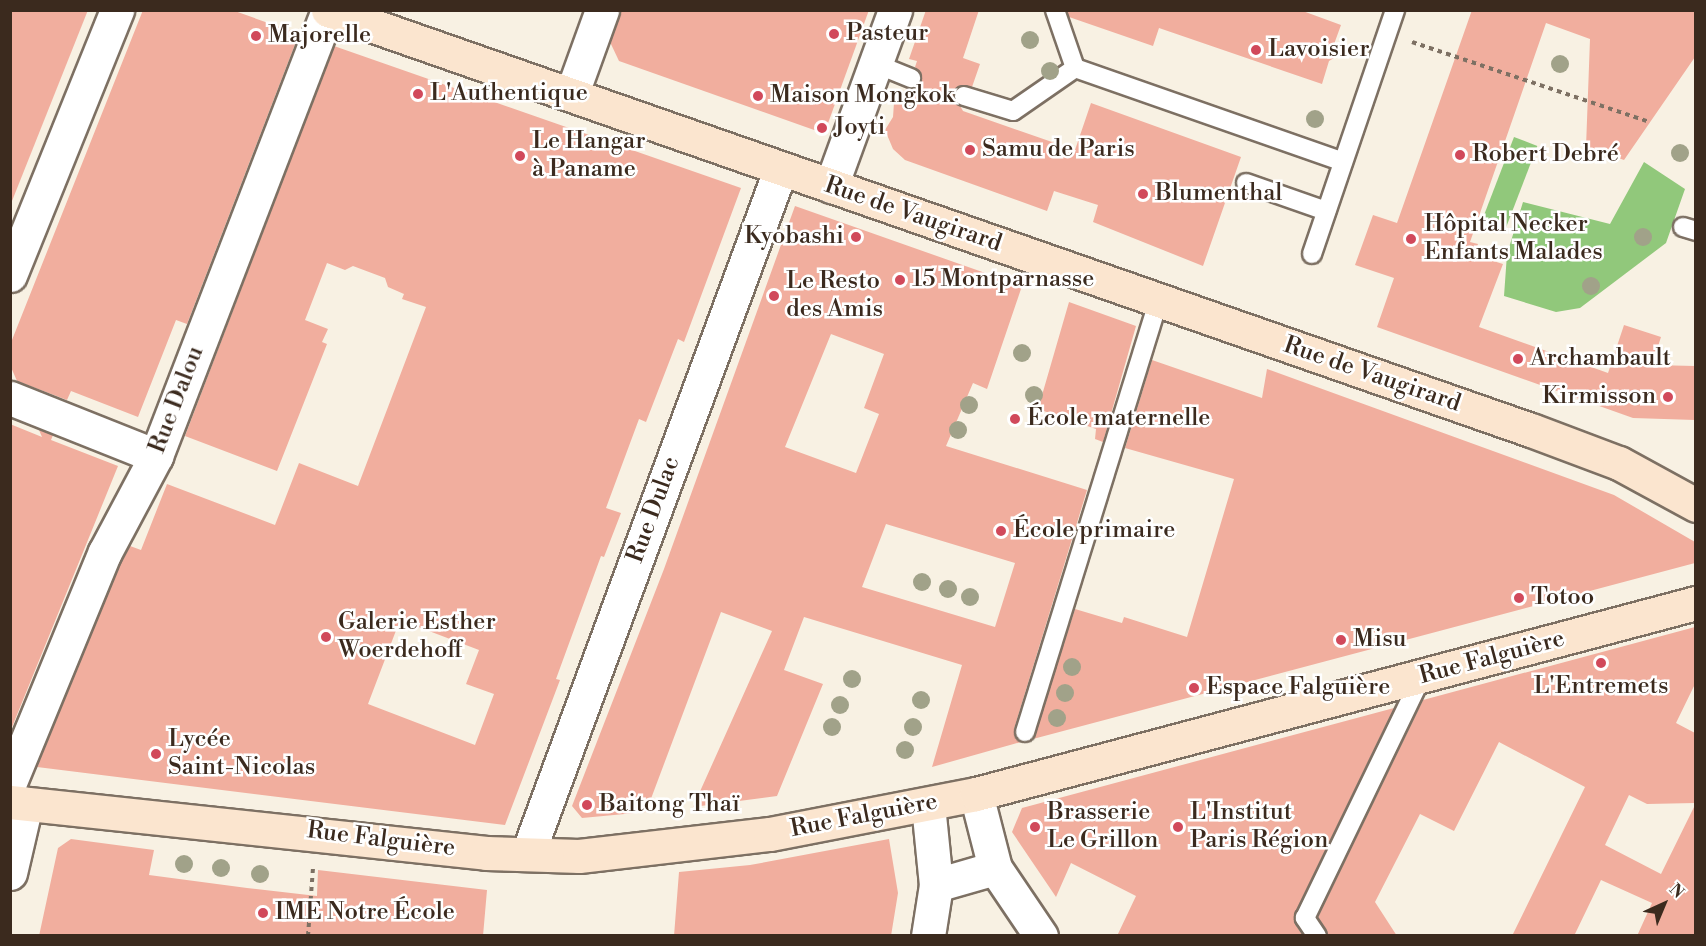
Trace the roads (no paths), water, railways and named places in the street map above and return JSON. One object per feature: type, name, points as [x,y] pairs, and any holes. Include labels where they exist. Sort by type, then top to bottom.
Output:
[{"type":"street","points":[[10,275],[117,10]]},
{"type":"street","points":[[572,93],[602,10]]},
{"type":"street","points":[[831,186],[895,10]]},
{"type":"street","name":"Rue de Vaugirard","points":[[328,11],[572,93],[1597,455],[1695,505]]},
{"type":"street","name":"Rue Dalou","points":[[10,873],[16,796],[105,552],[156,456],[328,11]]},
{"type":"street","name":"Rue Dulac","points":[[528,853],[781,168]]},
{"type":"street","points":[[10,398],[156,456]]},
{"type":"street","name":"Rue Falguière","points":[[16,796],[486,853],[579,856],[770,834],[928,805],[1421,678],[1695,603]]},
{"type":"street","points":[[976,794],[995,868],[1041,936]]},
{"type":"street","points":[[928,805],[936,885],[928,936]]},
{"type":"street","points":[[936,885],[995,868]]},
{"type":"lane","points":[[1055,10],[1075,68]]},
{"type":"lane","points":[[1312,254],[1395,10]]},
{"type":"lane","points":[[876,64],[911,78]]},
{"type":"lane","points":[[964,96],[1013,111],[1075,68]]},
{"type":"lane","points":[[1075,68],[1343,162]]},
{"type":"lane","points":[[1246,183],[1326,211]]},
{"type":"lane","points":[[1025,732],[1159,300]]},
{"type":"lane","points":[[1317,936],[1305,918],[1421,678]]},
{"type":"place","name":"Pasteur","points":[[834,34]]},
{"type":"place","name":"Majorelle","points":[[256,36]]},
{"type":"place","name":"Lavoisier","points":[[1256,50]]},
{"type":"place","name":"L'Authentique","points":[[418,94]]},
{"type":"place","name":"Maison Mongkok","points":[[758,96]]},
{"type":"place","name":"Joyti","points":[[822,128]]},
{"type":"place","name":"Samu de Paris","points":[[970,150]]},
{"type":"place","name":"Robert Debré","points":[[1460,155]]},
{"type":"place","name":"Le Hangar à Paname","points":[[520,156]]},
{"type":"place","name":"Blumenthal","points":[[1143,194]]},
{"type":"place","name":"Kyobashi","points":[[856,237]]},
{"type":"place","name":"Hôpital Necker Enfants Malades","points":[[1411,239]]},
{"type":"place","name":"15 Montparnasse","points":[[900,280]]},
{"type":"place","name":"Le Resto des Amis","points":[[774,296]]},
{"type":"place","name":"Archambault","points":[[1518,359]]},
{"type":"place","name":"Kirmisson","points":[[1668,397]]},
{"type":"place","name":"École maternelle","points":[[1015,419]]},
{"type":"place","name":"École primaire","points":[[1001,531]]},
{"type":"place","name":"Totoo","points":[[1519,598]]},
{"type":"place","name":"Galerie Esther Woerdehoff","points":[[326,637]]},
{"type":"place","name":"Misu","points":[[1341,640]]},
{"type":"place","name":"L'Entremets","points":[[1601,663]]},
{"type":"place","name":"Espace Falguière","points":[[1194,688]]},
{"type":"place","name":"Lycée Saint-Nicolas","points":[[156,754]]},
{"type":"place","name":"Baitong Thaï","points":[[587,805]]},
{"type":"place","name":"Brasserie Le Grillon","points":[[1035,827]]},
{"type":"place","name":"L'Institut Paris Région","points":[[1178,827]]},
{"type":"place","name":"IME Notre École","points":[[263,913]]}]
